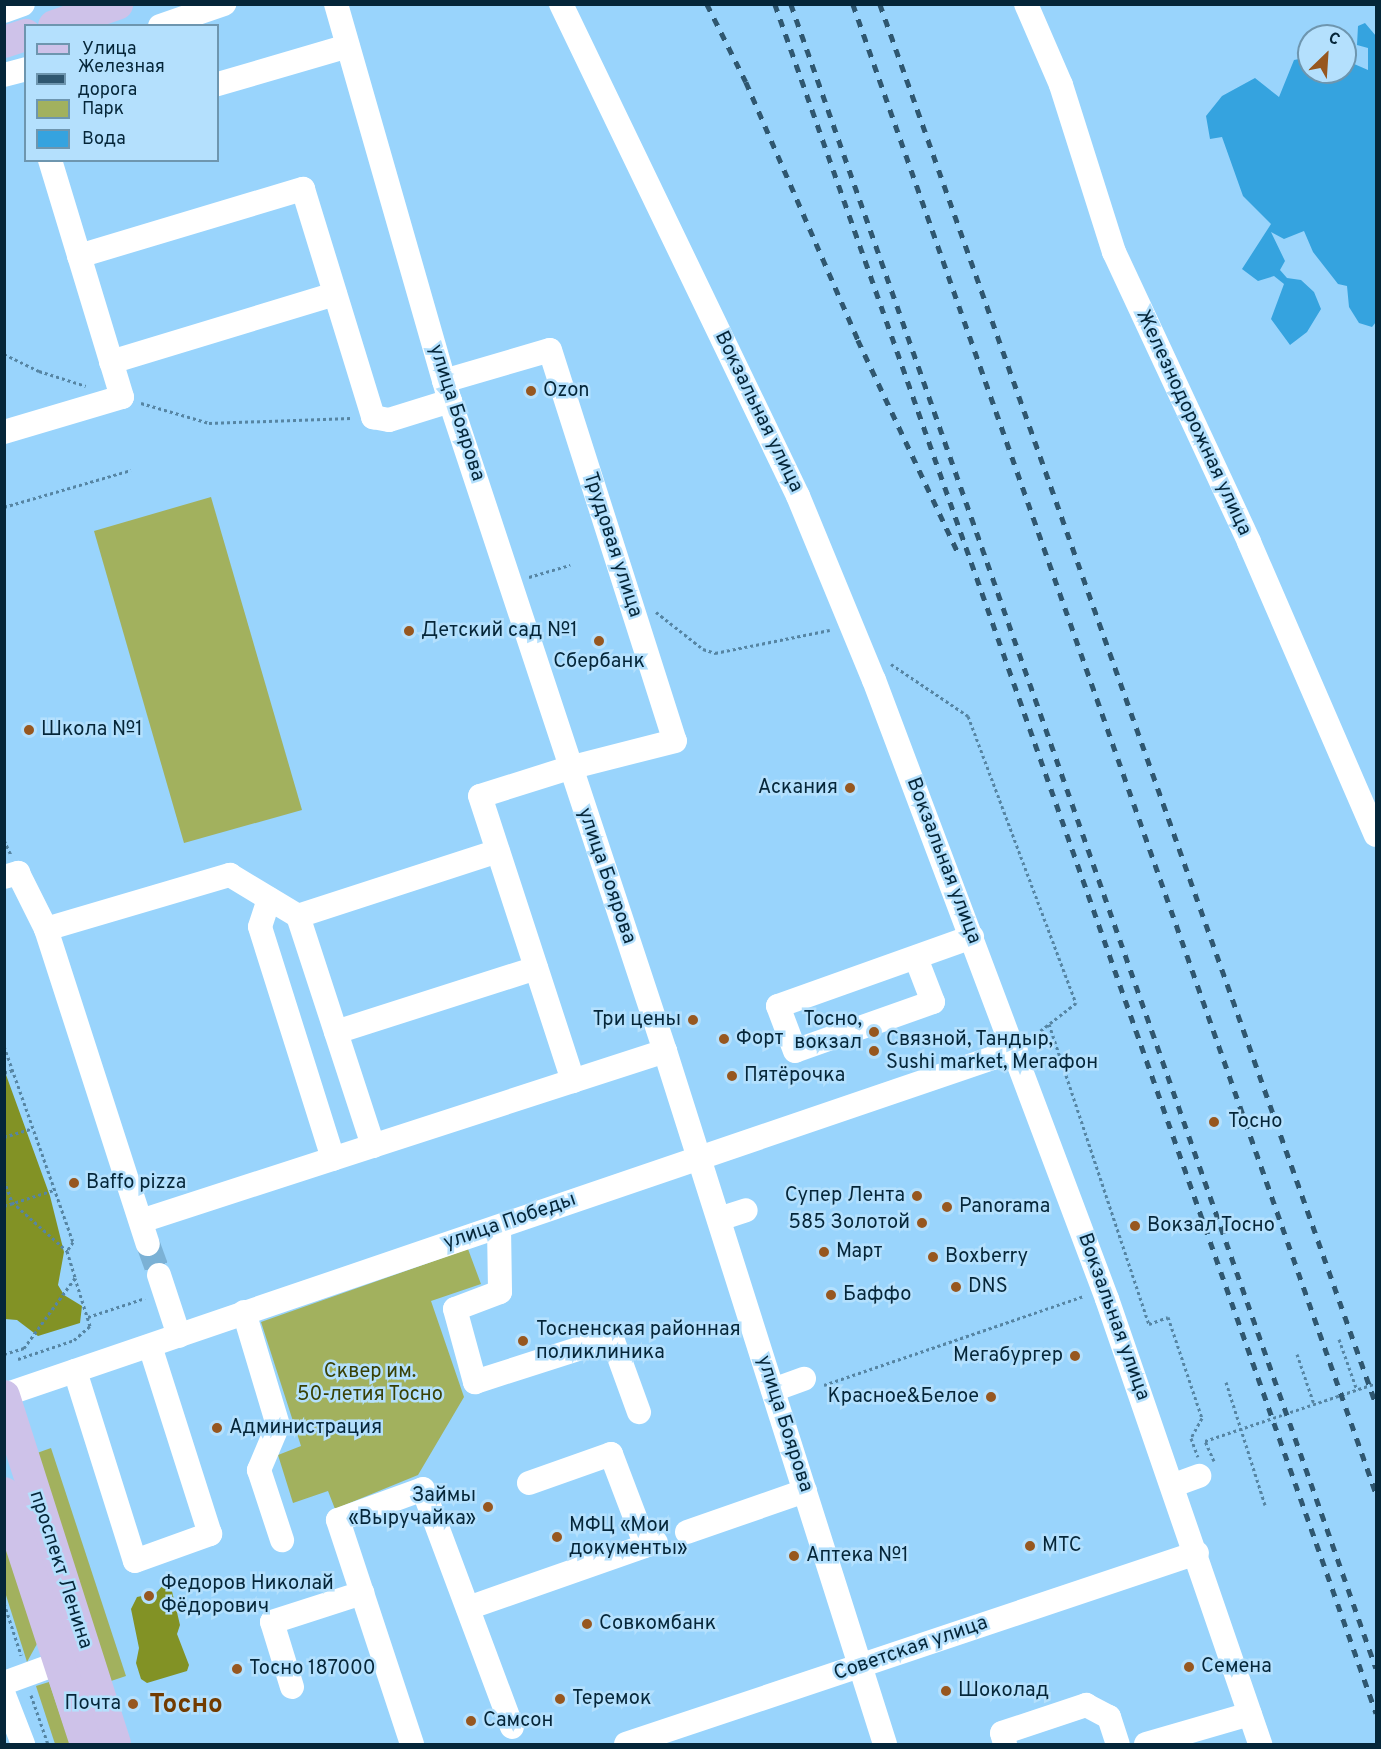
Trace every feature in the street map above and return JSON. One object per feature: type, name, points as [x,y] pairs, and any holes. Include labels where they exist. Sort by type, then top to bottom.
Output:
[{"type":"main road","points":[[60,24],[117,4]]},
{"type":"main road","points":[[4,42],[24,36]]},
{"type":"main road","name":"проспект Ленина","points":[[4,1396],[115,1744]]},
{"type":"main road","name":"проспект Ленина","points":[[4,1494],[86,1744]]},
{"type":"street","points":[[4,11],[23,4]]},
{"type":"street","points":[[166,24],[224,4]]},
{"type":"street","name":"улица Боярова","points":[[336,4],[447,391],[513,582],[569,768],[666,1051],[885,1744]]},
{"type":"street","name":"Вокзальная улица","points":[[561,4],[798,496],[1016,1050],[1174,1485],[1260,1744]]},
{"type":"street","name":"Железнодорожная улица","points":[[1026,4],[1061,85],[1114,252],[1249,542],[1376,835]]},
{"type":"street","points":[[219,84],[348,46]]},
{"type":"street","points":[[4,75],[24,70]]},
{"type":"street","points":[[4,432],[122,397],[51,162]]},
{"type":"street","points":[[79,256],[303,189],[373,417],[388,420],[447,391]]},
{"type":"street","points":[[111,362],[335,294]]},
{"type":"street","name":"Трудовая улица","points":[[447,391],[550,350],[675,741],[569,768]]},
{"type":"street","points":[[569,768],[480,796],[573,1081]]},
{"type":"street","points":[[298,916],[498,851]]},
{"type":"street","points":[[4,877],[18,873],[46,929],[148,1244]]},
{"type":"street","points":[[46,929],[230,874],[298,916],[373,1146]]},
{"type":"street","points":[[269,898],[260,927],[333,1159]]},
{"type":"street","points":[[916,958],[933,1002],[795,1051],[778,1006],[972,937]]},
{"type":"street","points":[[336,1032],[536,968]]},
{"type":"street","name":"улица Победы","points":[[4,1396],[244,1312],[1016,1050]]},
{"type":"street","points":[[141,1221],[666,1051]]},
{"type":"street","points":[[719,1219],[746,1210]]},
{"type":"street","points":[[499,1227],[500,1292],[455,1309],[475,1382],[612,1338],[639,1412]]},
{"type":"street","points":[[161,1283],[179,1335]]},
{"type":"street","points":[[244,1312],[279,1425],[260,1470],[282,1540]]},
{"type":"street","points":[[75,1371],[135,1560],[210,1534],[150,1346]]},
{"type":"street","points":[[773,1390],[812,1383]]},
{"type":"street","points":[[468,1608],[651,1544],[611,1454],[529,1483]]},
{"type":"street","points":[[1174,1485],[1206,1471]]},
{"type":"street","points":[[412,1744],[338,1520],[423,1490],[512,1727]]},
{"type":"street","points":[[687,1532],[805,1491]]},
{"type":"street","name":"Советская улица","points":[[626,1744],[1197,1553]]},
{"type":"street","points":[[292,1687],[272,1622],[362,1593]]},
{"type":"street","points":[[4,1683],[59,1663]]},
{"type":"street","points":[[4,1695],[23,1744]]},
{"type":"street","points":[[1005,1744],[1002,1732],[1086,1705],[1109,1717],[1118,1744]]},
{"type":"street","points":[[1146,1744],[1250,1714]]},
{"type":"path","points":[[4,354],[39,371],[209,423],[373,417]]},
{"type":"path","points":[[4,507],[131,470]]},
{"type":"path","points":[[513,582],[570,565]]},
{"type":"path","points":[[1049,1024],[1149,1324],[1168,1317],[1202,1418],[1191,1438],[1206,1471]]},
{"type":"path","points":[[4,1046],[73,1242],[67,1251]]},
{"type":"path","points":[[4,1073],[13,1070]]},
{"type":"path","points":[[4,1137],[33,1128]]},
{"type":"path","points":[[4,1180],[13,1203],[67,1251],[90,1326],[74,1340],[18,1359]]},
{"type":"path","points":[[4,1206],[54,1190]]},
{"type":"path","points":[[4,1353],[24,1347],[75,1278]]},
{"type":"path","points":[[88,1317],[161,1283]]},
{"type":"path","points":[[812,1383],[1079,1295],[1107,1299],[1136,1286]]},
{"type":"path","points":[[1339,1339],[1357,1390]]},
{"type":"path","points":[[1297,1353],[1314,1404]]},
{"type":"path","points":[[1226,1382],[1265,1505]]},
{"type":"path","points":[[1206,1471],[1205,1441],[1376,1383]]},
{"type":"path","points":[[4,1603],[28,1674],[25,1679],[48,1744]]},
{"type":"green space","points":[[211,497],[302,810],[184,843],[94,531]]},
{"type":"green space","points":[[5,1072],[50,1196],[64,1252],[58,1285],[64,1295],[82,1306],[80,1323],[38,1336],[17,1320],[5,1319]]},
{"type":"green space","name":"Сквер им. 50-летия Тосно","points":[[468,1249],[481,1284],[431,1301],[464,1397],[418,1475],[335,1509],[328,1491],[293,1503],[278,1455],[301,1446],[261,1322]]},
{"type":"green space","points":[[51,1448],[126,1676],[111,1681],[37,1453]]},
{"type":"green space","points":[[4,1541],[38,1642],[27,1662],[5,1592]]},
{"type":"green space","points":[[165,1583],[171,1587],[180,1625],[177,1634],[189,1665],[187,1671],[147,1683],[141,1679],[136,1663],[139,1648],[131,1609],[137,1597],[156,1593]]},
{"type":"green space","points":[[49,1682],[70,1744],[55,1744],[36,1686]]},
{"type":"water","points":[[1365,23],[1376,36],[1376,322],[1372,327],[1359,323],[1349,307],[1347,286],[1338,284],[1313,252],[1304,231],[1284,239],[1271,232],[1285,261],[1280,270],[1287,278],[1301,280],[1314,292],[1321,309],[1307,332],[1290,345],[1271,319],[1284,284],[1274,276],[1258,281],[1242,269],[1271,224],[1243,196],[1222,137],[1210,139],[1206,116],[1222,96],[1255,78],[1279,97],[1294,60],[1297,59],[1297,84],[1357,84],[1357,65],[1368,70],[1368,48],[1357,45],[1358,26]]},
{"type":"tunnel","points":[[148,1244],[159,1275]]},
{"type":"railway","points":[[707,4],[746,82],[858,340],[959,555]]},
{"type":"railway","points":[[775,4],[1376,1713]]},
{"type":"railway","points":[[791,4],[1376,1668]]},
{"type":"railway","points":[[853,4],[1376,1493]]},
{"type":"railway","points":[[880,4],[1376,1404]]},
{"type":"place","name":"Ozon","points":[[531,391]]},
{"type":"place","name":"Детский сад №1","points":[[409,631]]},
{"type":"place","name":"Сбербанк","points":[[599,641]]},
{"type":"place","name":"Школа №1","points":[[29,730]]},
{"type":"place","name":"Аскания","points":[[850,788]]},
{"type":"place","name":"Три цены","points":[[693,1020]]},
{"type":"place","name":"Тосно, вокзал","points":[[874,1032]]},
{"type":"place","name":"Форт","points":[[724,1039]]},
{"type":"place","name":"Связной, Тандыр, Sushi market, Мегафон","points":[[874,1051]]},
{"type":"place","name":"Пятёрочка","points":[[732,1076]]},
{"type":"place","name":"Тосно","points":[[1214,1122]]},
{"type":"place","name":"Baffo pizza","points":[[74,1183]]},
{"type":"place","name":"Супер Лента","points":[[917,1196]]},
{"type":"place","name":"Panorama","points":[[947,1207]]},
{"type":"place","name":"585 Золотой","points":[[922,1223]]},
{"type":"place","name":"Вокзал Тосно","points":[[1135,1226]]},
{"type":"place","name":"Март","points":[[824,1252]]},
{"type":"place","name":"Boxberry","points":[[933,1257]]},
{"type":"place","name":"DNS","points":[[956,1287]]},
{"type":"place","name":"Баффо","points":[[831,1295]]},
{"type":"place","name":"Тосненская районная поликлиника","points":[[523,1341]]},
{"type":"place","name":"Мегабургер","points":[[1075,1356]]},
{"type":"place","name":"Красное&Белое","points":[[991,1397]]},
{"type":"place","name":"Администрация","points":[[217,1428]]},
{"type":"place","name":"Займы «Выручайка»","points":[[488,1507]]},
{"type":"place","name":"МФЦ «Мои документы»","points":[[557,1537]]},
{"type":"place","name":"МТС","points":[[1030,1546]]},
{"type":"place","name":"Аптека №1","points":[[794,1556]]},
{"type":"place","name":"Федоров Николай Фёдорович","points":[[149,1596]]},
{"type":"place","name":"Совкомбанк","points":[[587,1624]]},
{"type":"place","name":"Семена","points":[[1189,1667]]},
{"type":"place","name":"Тосно 187000","points":[[237,1669]]},
{"type":"place","name":"Шоколад","points":[[946,1691]]},
{"type":"place","name":"Теремок","points":[[560,1699]]},
{"type":"place","name":"Почта","points":[[133,1704]]},
{"type":"place","name":"Самсон","points":[[471,1721]]},
{"type":"district","name":"Тосно","points":[[186,1706]]}]
